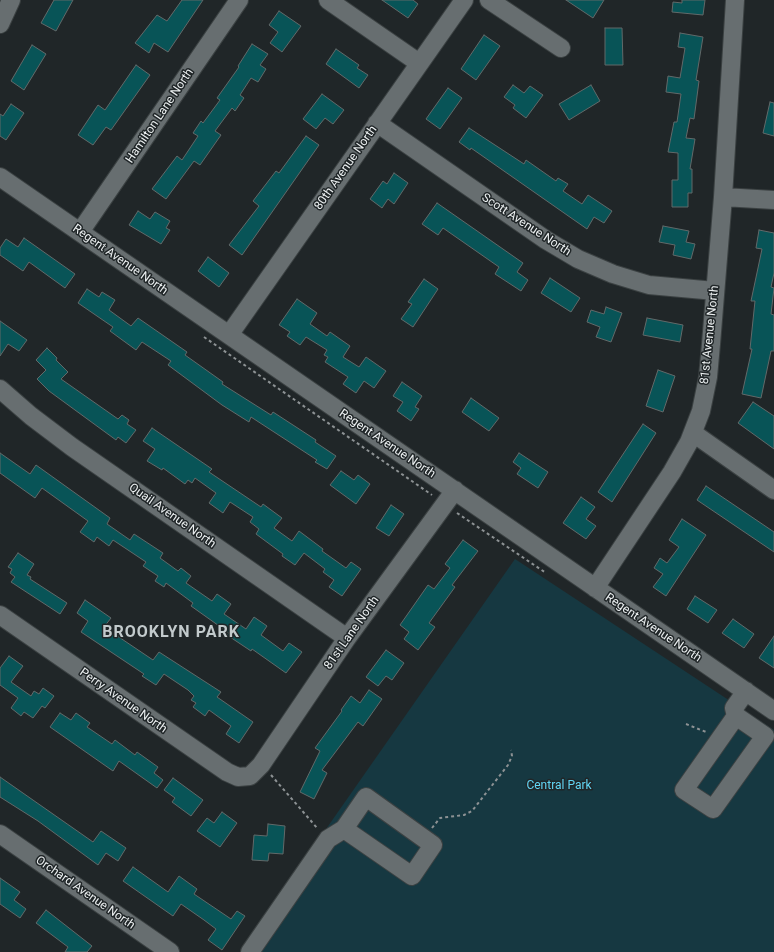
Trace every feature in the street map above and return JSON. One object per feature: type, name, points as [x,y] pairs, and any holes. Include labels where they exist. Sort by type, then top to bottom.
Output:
[{"type":"street","points":[[0,24],[11,0]]},
{"type":"street","name":"Hamilton Lane North","points":[[80,232],[239,0]]},
{"type":"street","points":[[328,0],[419,63]]},
{"type":"street","name":"80th Avenue North","points":[[229,335],[464,0]]},
{"type":"street","points":[[488,0],[561,48]]},
{"type":"street","name":"81st Avenue North","points":[[595,588],[672,472],[692,433],[701,411],[708,378],[723,196],[735,0]]},
{"type":"street","name":"Scott Avenue North","points":[[377,124],[546,240],[578,259],[613,274],[649,285],[715,292]]},
{"type":"street","name":"Regent Avenue North","points":[[0,177],[774,711]]},
{"type":"street","points":[[723,196],[774,200]]},
{"type":"street","name":"Quail Avenue North","points":[[0,389],[31,416],[66,443],[347,638]]},
{"type":"street","points":[[692,433],[774,490]]},
{"type":"street","name":"81st Lane North","points":[[256,771],[347,638],[455,490]]},
{"type":"street","name":"Perry Avenue North","points":[[0,616],[227,772],[238,777],[256,771]]},
{"type":"street","points":[[736,716],[684,790],[713,809],[764,736],[736,716],[734,708],[746,691]]},
{"type":"street","points":[[250,952],[328,839],[344,829],[366,797],[434,845],[412,876],[344,829]]},
{"type":"street","name":"Orchard Avenue North","points":[[0,834],[170,952]]},
{"type":"path","points":[[201,335],[433,496]]},
{"type":"path","points":[[686,724],[702,730],[719,740]]},
{"type":"path","points":[[424,838],[440,818],[458,817],[472,811],[508,765],[512,756],[511,750]]},
{"type":"path","points":[[256,771],[328,839]]},
{"type":"green space","name":"Central Park","points":[[515,559],[774,730],[774,952],[240,952]]},
{"type":"building","points":[[54,0],[73,0],[56,31],[41,23]]},
{"type":"building","points":[[182,0],[203,0],[168,52],[154,43],[149,53],[135,43],[157,15],[167,21]]},
{"type":"building","points":[[382,0],[413,0],[418,4],[408,18]]},
{"type":"building","points":[[566,0],[604,0],[593,18]]},
{"type":"building","points":[[682,0],[705,0],[703,15],[672,12],[673,2],[682,3]]},
{"type":"building","points":[[279,11],[301,26],[282,52],[270,43],[278,32],[269,25]]},
{"type":"building","points":[[605,28],[622,28],[623,65],[605,65]]},
{"type":"building","points":[[680,33],[703,37],[696,80],[699,81],[694,119],[690,118],[686,138],[695,139],[690,169],[692,169],[692,193],[688,193],[688,207],[672,207],[672,180],[678,180],[678,153],[668,152],[674,122],[677,122],[681,94],[666,92],[668,76],[680,78],[685,48],[678,47]]},
{"type":"building","points":[[484,35],[500,46],[476,80],[461,69]]},
{"type":"building","points":[[252,44],[268,54],[260,65],[266,69],[258,82],[251,78],[240,95],[244,98],[235,111],[232,108],[215,131],[221,135],[200,165],[194,161],[166,199],[152,189],[177,156],[182,160],[198,136],[193,133],[201,121],[203,123],[220,100],[217,98],[239,67],[238,66]]},
{"type":"building","points":[[32,45],[46,54],[24,90],[11,81]]},
{"type":"building","points":[[336,49],[359,65],[357,68],[368,75],[359,88],[326,64]]},
{"type":"building","points":[[136,65],[150,75],[111,130],[106,127],[93,145],[78,135],[98,105],[105,110]]},
{"type":"building","points":[[513,85],[524,93],[530,86],[543,95],[526,118],[513,108],[515,105],[504,97]]},
{"type":"building","points":[[591,85],[600,101],[569,120],[559,104]]},
{"type":"building","points":[[448,88],[462,98],[440,129],[426,119]]},
{"type":"building","points":[[322,94],[344,110],[333,124],[325,118],[316,129],[303,119]]},
{"type":"building","points":[[770,102],[774,103],[774,136],[763,133]]},
{"type":"building","points":[[11,104],[24,113],[6,140],[0,136],[0,114],[3,116]]},
{"type":"building","points":[[469,128],[524,164],[526,160],[556,181],[558,178],[568,184],[563,191],[582,204],[588,195],[612,211],[604,223],[594,217],[587,229],[471,148],[470,150],[459,142]]},
{"type":"building","points":[[306,136],[319,145],[242,255],[229,245],[259,206],[253,201],[276,171],[279,173]]},
{"type":"building","points":[[394,173],[408,183],[394,204],[388,199],[382,208],[370,199],[383,181],[387,184]]},
{"type":"building","points":[[437,203],[523,263],[517,272],[528,280],[521,291],[495,274],[499,267],[443,228],[438,235],[422,224]]},
{"type":"building","points":[[138,211],[150,219],[155,212],[170,221],[166,228],[170,230],[161,244],[129,225]]},
{"type":"building","points":[[663,226],[689,231],[686,242],[695,244],[691,259],[673,255],[675,245],[659,242]]},
{"type":"building","points":[[759,230],[774,233],[774,273],[771,287],[774,288],[771,314],[774,315],[774,351],[771,351],[761,398],[742,394],[752,349],[750,349],[755,301],[751,301],[762,249],[756,248]]},
{"type":"building","points":[[24,238],[75,274],[65,288],[29,262],[23,271],[0,255],[0,248],[6,239],[18,247]]},
{"type":"building","points":[[208,257],[229,273],[219,287],[198,271]]},
{"type":"building","points":[[550,278],[580,298],[571,312],[541,293]]},
{"type":"building","points":[[424,279],[438,289],[413,327],[401,319],[412,304],[408,302]]},
{"type":"building","points":[[87,289],[99,297],[102,292],[115,300],[109,310],[131,326],[138,318],[187,352],[185,355],[223,382],[222,384],[271,415],[273,412],[316,440],[315,442],[336,456],[327,469],[315,462],[317,460],[251,417],[249,422],[222,405],[168,365],[171,361],[142,342],[136,350],[110,331],[113,327],[78,303]]},
{"type":"building","points":[[297,299],[317,313],[310,324],[327,336],[330,332],[350,346],[343,357],[359,367],[366,357],[386,371],[374,388],[364,381],[356,393],[343,384],[348,377],[325,362],[328,357],[324,355],[327,350],[306,337],[300,345],[287,336],[290,332],[279,325]]},
{"type":"building","points":[[606,307],[622,313],[611,342],[596,337],[600,327],[587,322],[591,310],[604,314]]},
{"type":"building","points":[[647,318],[683,325],[680,342],[643,335]]},
{"type":"building","points":[[0,321],[27,340],[19,351],[8,344],[0,356]]},
{"type":"building","points":[[47,348],[68,372],[61,379],[118,419],[122,415],[129,420],[127,424],[136,430],[126,443],[118,437],[116,440],[49,391],[37,379],[46,370],[36,360]]},
{"type":"building","points":[[658,370],[675,376],[663,412],[646,406]]},
{"type":"building","points":[[402,382],[422,396],[415,407],[419,409],[411,421],[397,411],[403,402],[393,396]]},
{"type":"building","points":[[471,398],[499,418],[489,431],[462,412]]},
{"type":"building","points":[[753,402],[774,416],[774,449],[738,423]]},
{"type":"building","points":[[643,424],[656,433],[612,502],[598,492]]},
{"type":"building","points":[[152,428],[212,469],[209,472],[261,507],[263,504],[282,518],[274,528],[292,541],[299,531],[323,549],[322,551],[346,568],[351,562],[361,569],[342,596],[329,587],[334,580],[323,572],[325,569],[304,553],[295,565],[256,534],[259,529],[250,522],[253,517],[230,502],[223,513],[209,503],[216,493],[195,478],[192,483],[188,480],[185,484],[163,468],[162,470],[147,461],[155,449],[143,441]]},
{"type":"building","points":[[0,453],[30,474],[36,465],[110,518],[107,524],[130,540],[134,534],[163,553],[160,558],[178,571],[181,568],[191,576],[186,583],[212,601],[217,594],[231,604],[224,614],[246,629],[254,617],[267,626],[261,635],[283,651],[289,643],[302,652],[286,673],[252,649],[251,651],[227,635],[229,633],[191,606],[193,603],[166,583],[164,587],[155,581],[158,576],[143,566],[146,562],[113,540],[109,546],[97,537],[94,542],[80,532],[88,521],[42,488],[35,498],[0,473]]},
{"type":"building","points":[[519,453],[548,472],[538,488],[517,474],[521,468],[513,462]]},
{"type":"building","points":[[341,471],[354,480],[358,475],[370,484],[356,504],[330,485]]},
{"type":"building","points":[[706,486],[774,532],[774,552],[697,500]]},
{"type":"building","points":[[581,497],[595,507],[586,519],[596,526],[586,539],[563,523]]},
{"type":"building","points":[[391,505],[404,514],[389,536],[376,528]]},
{"type":"building","points":[[682,519],[706,535],[666,596],[653,587],[663,574],[654,568],[660,558],[667,563],[679,547],[669,540]]},
{"type":"building","points":[[463,540],[478,551],[452,585],[455,587],[429,623],[435,627],[418,650],[404,639],[409,632],[400,625],[428,585],[434,589],[450,568],[445,564]]},
{"type":"building","points":[[18,553],[34,564],[27,575],[31,577],[30,579],[67,603],[60,614],[11,582],[15,577],[10,573],[12,569],[8,567]]},
{"type":"building","points":[[695,596],[717,610],[708,623],[687,609]]},
{"type":"building","points":[[85,600],[111,618],[104,627],[153,660],[159,652],[221,692],[217,697],[253,722],[239,743],[226,734],[231,726],[209,710],[205,716],[193,707],[196,703],[191,700],[194,696],[188,690],[164,674],[156,685],[142,676],[144,674],[81,632],[88,621],[77,613]]},
{"type":"building","points":[[733,619],[754,634],[744,648],[722,633]]},
{"type":"building","points":[[774,636],[774,668],[759,658]]},
{"type":"building","points":[[386,650],[404,663],[392,680],[386,676],[378,686],[366,677]]},
{"type":"building","points":[[9,656],[23,666],[11,682],[31,696],[34,691],[39,694],[43,688],[54,696],[45,708],[42,706],[33,718],[24,712],[21,716],[11,708],[18,698],[0,685],[0,668]]},
{"type":"building","points":[[369,690],[382,699],[363,726],[358,722],[322,770],[327,773],[314,799],[300,792],[320,751],[315,748],[351,696],[360,703]]},
{"type":"building","points":[[60,713],[71,720],[76,713],[90,723],[87,727],[112,744],[115,740],[135,755],[137,752],[158,767],[154,773],[163,780],[157,788],[119,761],[113,771],[50,727]]},
{"type":"building","points":[[0,777],[93,842],[101,831],[126,848],[118,861],[106,853],[98,865],[38,821],[0,797]]},
{"type":"building","points":[[173,778],[203,800],[191,816],[172,802],[175,798],[164,790]]},
{"type":"building","points":[[222,812],[237,823],[220,847],[197,831],[207,818],[214,823]]},
{"type":"building","points":[[268,824],[285,826],[283,854],[269,853],[268,861],[252,860],[254,835],[267,836]]},
{"type":"building","points":[[133,867],[168,892],[179,876],[197,889],[194,894],[231,919],[237,911],[245,916],[222,950],[208,940],[216,929],[204,920],[181,904],[173,916],[123,881]]},
{"type":"building","points":[[0,878],[20,892],[14,900],[26,909],[20,918],[0,904]]},
{"type":"building","points":[[46,910],[92,946],[87,952],[65,952],[68,947],[36,923]]},
{"type":"district","name":"BROOKLYN PARK","points":[[171,633]]}]
